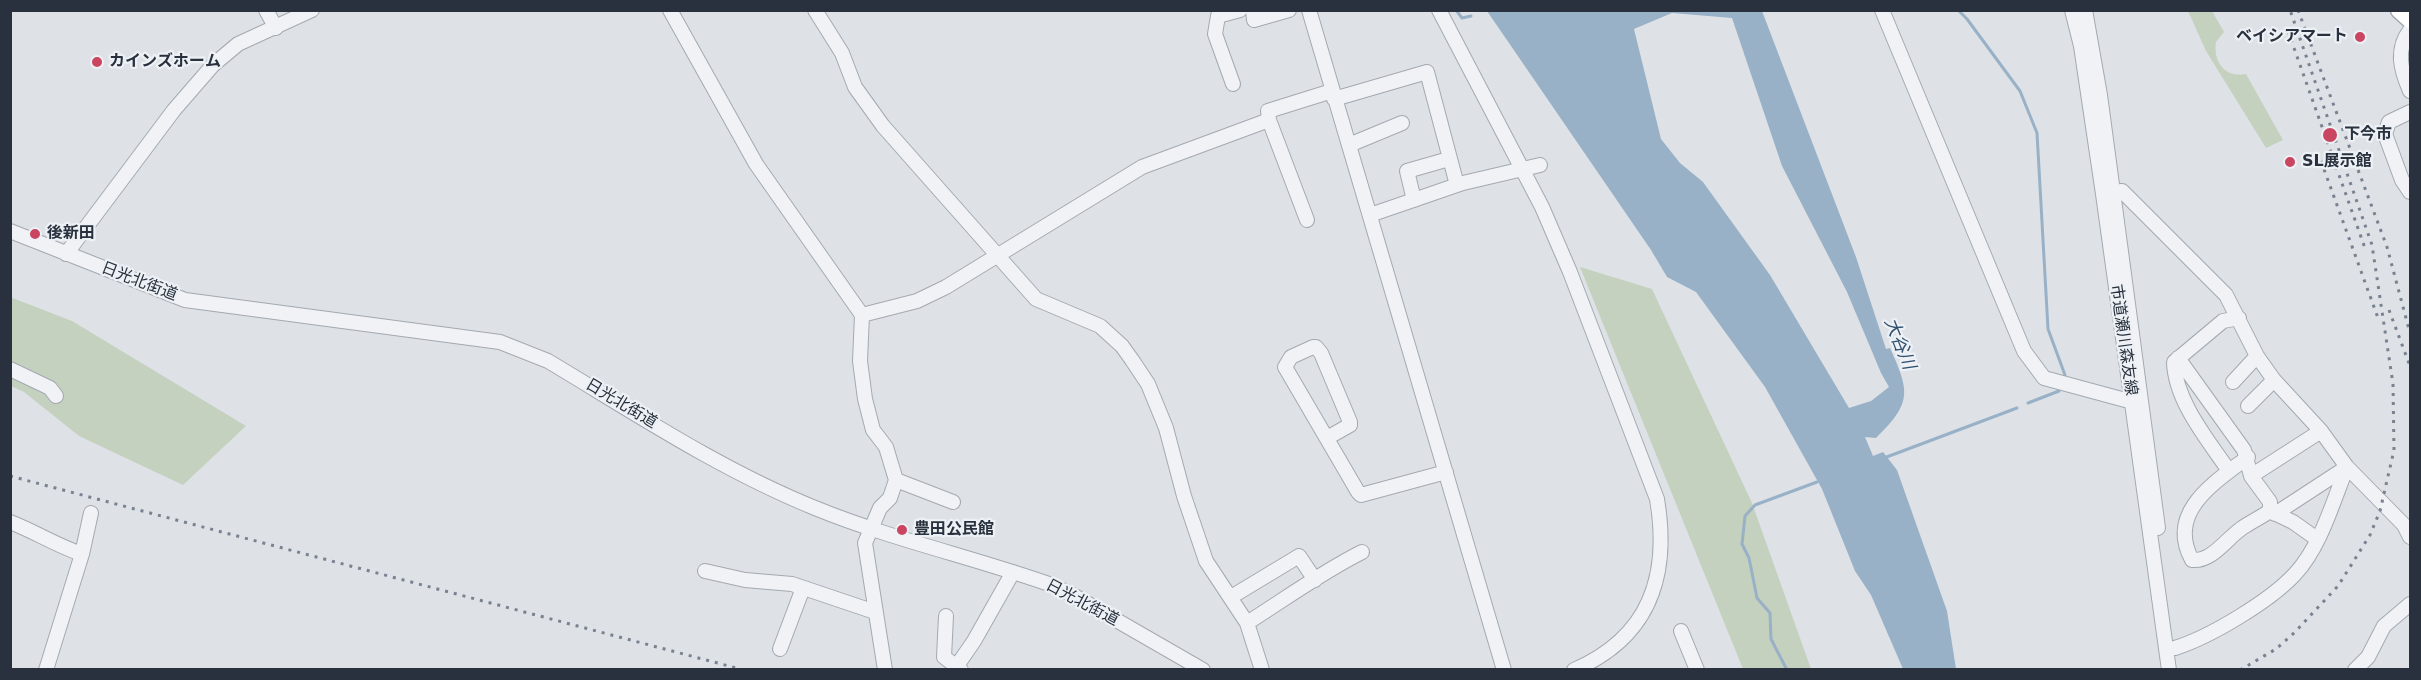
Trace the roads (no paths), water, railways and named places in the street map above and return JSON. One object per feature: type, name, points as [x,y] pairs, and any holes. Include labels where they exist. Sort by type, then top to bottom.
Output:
[{"type":"main road","points":[[2399,10],[2410,20]]},
{"type":"street","points":[[266,10],[276,28]]},
{"type":"street","points":[[66,254],[191,89],[238,45],[312,10]]},
{"type":"street","points":[[670,10],[756,164],[862,315],[860,361],[865,399],[873,430],[886,447],[896,480],[890,498],[880,508],[865,543],[885,669]]},
{"type":"street","points":[[815,10],[842,53],[855,87],[883,126],[1036,298],[1100,326],[1122,346],[1132,360],[1148,384],[1166,428],[1184,496],[1206,561],[1247,623],[1262,669]]},
{"type":"street","points":[[1233,84],[1215,34],[1218,16],[1240,10]]},
{"type":"street","points":[[1253,10],[1254,20],[1289,10]]},
{"type":"street","points":[[1439,10],[1522,169],[1570,272],[1656,499],[1662,532],[1661,560],[1656,584],[1636,622],[1608,651],[1574,669]]},
{"type":"street","points":[[1882,10],[2024,351],[2044,378],[2138,404]]},
{"type":"street","name":"市道瀬川森友線","points":[[2072,10],[2081,46],[2108,192]]},
{"type":"street","name":"市道瀬川森友線","points":[[2085,10],[2108,192],[2178,669]]},
{"type":"street","points":[[1309,12],[1504,669]]},
{"type":"street","points":[[2410,30],[2403,41],[2400,57],[2410,92]]},
{"type":"street","points":[[1307,220],[1269,120],[1268,111],[1427,72],[1457,184]]},
{"type":"street","points":[[2410,112],[2389,122],[2385,134],[2402,180],[2410,192]]},
{"type":"street","points":[[862,315],[932,295],[1142,167],[1269,120]]},
{"type":"street","points":[[1348,145],[1402,123]]},
{"type":"street","points":[[1414,200],[1407,171],[1449,159]]},
{"type":"street","points":[[1370,215],[1457,184],[1540,165]]},
{"type":"street","points":[[2108,192],[2122,191],[2226,295],[2257,356],[2274,380],[2321,431],[2347,467],[2408,527]]},
{"type":"street","name":"日光北街道","points":[[10,231],[185,300],[456,335],[520,348],[548,361],[724,464],[814,508],[1013,572],[1071,594],[1203,669]]},
{"type":"street","points":[[2229,471],[2203,432],[2175,380],[2174,362],[2223,321],[2239,318]]},
{"type":"street","points":[[1327,438],[1350,425],[1350,422],[1321,353],[1313,347],[1291,357],[1285,367],[1327,438],[1361,495],[1446,472]]},
{"type":"street","points":[[2233,382],[2257,356]]},
{"type":"street","points":[[2178,358],[2248,457],[2251,476],[2270,502],[2272,512],[2317,539]]},
{"type":"street","points":[[10,369],[50,388],[56,396]]},
{"type":"street","points":[[2248,406],[2274,380]]},
{"type":"street","name":"市道瀬川森友線","points":[[2138,404],[2169,669]]},
{"type":"street","points":[[2251,476],[2321,431]]},
{"type":"street","points":[[2248,457],[2197,497],[2182,530],[2185,547],[2192,560],[2199,561],[2213,554],[2241,529],[2347,467]]},
{"type":"street","points":[[2175,648],[2240,616],[2296,573],[2317,539],[2347,467]]},
{"type":"street","points":[[896,480],[953,502]]},
{"type":"street","points":[[46,669],[82,554],[91,513]]},
{"type":"street","points":[[10,522],[31,530],[56,546],[82,554]]},
{"type":"street","points":[[1247,623],[1315,580],[1327,569],[1362,552]]},
{"type":"street","points":[[1231,597],[1299,556],[1315,580]]},
{"type":"street","points":[[705,571],[745,580],[792,584],[875,612]]},
{"type":"street","points":[[946,616],[944,657],[957,668],[1013,572]]},
{"type":"street","points":[[780,649],[803,588]]},
{"type":"street","points":[[2355,669],[2368,657],[2384,626],[2410,604]]},
{"type":"street","points":[[1681,631],[1697,669]]},
{"type":"water","points":[[1487,11],[1762,11],[1856,257],[1886,349],[1890,348],[1901,376],[1904,387],[1902,406],[1876,438],[1865,437],[1873,456],[1883,452],[1897,470],[1947,611],[1956,669],[1903,669],[1871,595],[1855,571],[1822,489],[1765,387],[1696,292],[1667,277],[1651,250]],"holes":[[[1672,13],[1732,18],[1782,166],[1847,292],[1889,387],[1871,401],[1849,408],[1770,275],[1703,182],[1680,163],[1661,139],[1634,29]]]},
{"type":"waterway","points":[[1456,10],[1462,18],[1471,16]]},
{"type":"waterway","points":[[1958,10],[2020,91],[2037,133],[2048,329],[2065,375]]},
{"type":"waterway","points":[[2028,403],[2059,391]]},
{"type":"waterway","points":[[1884,458],[2017,408]]},
{"type":"waterway","points":[[1787,670],[1771,639],[1770,613],[1757,598],[1749,558],[1742,544],[1745,516],[1755,505],[1817,482]]},
{"type":"railway","points":[[2240,670],[2276,649],[2338,586],[2370,535],[2380,511],[2394,450],[2393,384],[2372,245],[2290,10]]},
{"type":"railway","points":[[2298,10],[2387,247],[2410,333]]},
{"type":"railway","points":[[2288,31],[2366,251]]},
{"type":"railway","points":[[2321,161],[2378,318]]},
{"type":"railway","points":[[2389,310],[2410,366]]},
{"type":"railway","points":[[10,476],[744,670]]},
{"type":"place","name":"ベイシアマート","points":[[2360,37]]},
{"type":"place","name":"カインズホーム","points":[[97,62]]},
{"type":"place","name":"下今市","points":[[2330,135]]},
{"type":"place","name":"SL展示館","points":[[2290,162]]},
{"type":"place","name":"後新田","points":[[35,234]]},
{"type":"place","name":"豊田公民館","points":[[902,530]]},
{"type":"water label","name":"大谷川","points":[[1899,344]]}]
